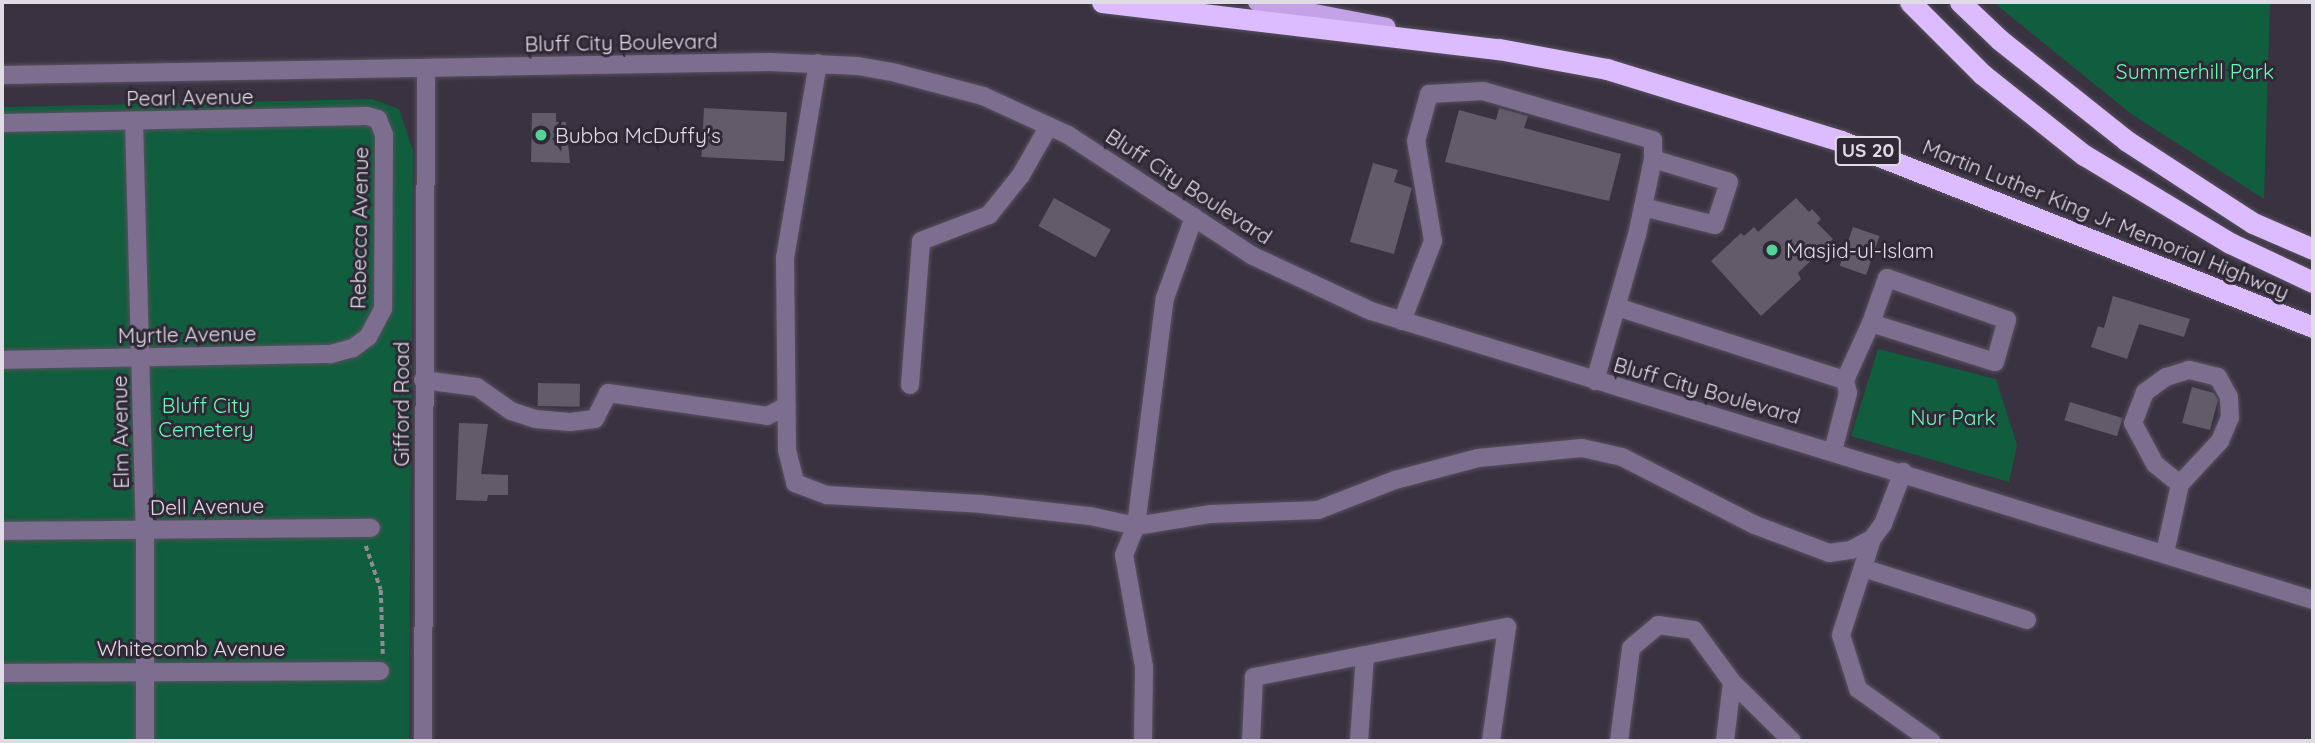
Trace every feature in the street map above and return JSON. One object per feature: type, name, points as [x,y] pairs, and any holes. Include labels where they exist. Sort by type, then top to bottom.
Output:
[{"type":"highway","name":"Martin Luther King Jr Memorial Highway","points":[[1102,2],[1499,49],[1607,69],[1841,141],[2313,327]]},
{"type":"highway","name":"Martin Luther King Jr Memorial Highway","points":[[1910,2],[1982,74],[2084,155],[2230,243],[2313,282]]},
{"type":"highway","points":[[1960,2],[2000,40],[2127,141],[2253,223],[2313,249]]},
{"type":"main road","points":[[1257,2],[1499,49]]},
{"type":"street","name":"Bluff City Boulevard","points":[[2,75],[818,63],[858,66],[944,85],[983,96],[1049,126],[1289,276],[1402,321],[2165,552],[2313,600]]},
{"type":"street","points":[[818,63],[785,258],[787,450],[795,483],[827,495],[981,505],[1090,516],[1136,526],[1211,514],[1318,510],[1395,480],[1478,458],[1582,448],[1622,457],[1755,525],[1829,553],[1851,550],[1872,539]]},
{"type":"street","name":"Gifford Road","points":[[423,741],[426,68]]},
{"type":"street","points":[[1402,321],[1433,241],[1416,141],[1429,93],[1483,91],[1653,140],[1653,159],[1643,208],[1595,381]]},
{"type":"street","name":"Pearl Avenue","points":[[2,123],[378,119]]},
{"type":"street","name":"Rebecca Avenue","points":[[368,337],[380,320],[384,298],[384,135],[378,119]]},
{"type":"street","name":"Elm Avenue","points":[[134,121],[145,530],[145,741]]},
{"type":"street","points":[[910,385],[921,242],[989,215],[1021,175],[1049,126]]},
{"type":"street","points":[[1643,208],[1715,225],[1729,183],[1653,159]]},
{"type":"street","points":[[1143,741],[1144,667],[1124,555],[1136,526],[1165,298],[1194,217]]},
{"type":"street","points":[[1833,451],[1848,393],[1845,380],[1871,323],[1887,278],[2007,320],[1995,362],[1871,323]]},
{"type":"street","points":[[1617,307],[1845,380]]},
{"type":"street","name":"Myrtle Avenue","points":[[2,360],[330,354],[353,348],[368,337]]},
{"type":"street","points":[[2165,552],[2180,484],[2220,441],[2230,418],[2230,397],[2218,377],[2189,370],[2166,377],[2145,392],[2133,423],[2155,464],[2180,484]]},
{"type":"street","points":[[423,380],[477,387],[511,411],[536,419],[570,422],[595,419],[608,393],[767,416],[786,406]]},
{"type":"street","points":[[1903,472],[1884,524],[1872,539],[1841,635],[1857,689],[1931,741]]},
{"type":"street","name":"Dell Avenue","points":[[2,531],[364,528]]},
{"type":"street","points":[[1863,568],[2027,620]]},
{"type":"street","points":[[1619,741],[1631,648],[1658,625],[1695,630],[1732,682],[1792,741]]},
{"type":"street","points":[[1251,741],[1254,677],[1507,627],[1491,741]]},
{"type":"street","points":[[1359,741],[1365,655]]},
{"type":"street","name":"Whitecomb Avenue","points":[[2,673],[380,671]]},
{"type":"street","points":[[1725,741],[1732,682]]},
{"type":"path","points":[[364,528],[381,590],[384,626],[380,671]]},
{"type":"green space","name":"Summerhill Park","points":[[1993,2],[2270,2],[2264,199],[2130,113]]},
{"type":"green space","name":"Bluff City Cemetery","points":[[372,99],[399,109],[413,151],[409,741],[2,741],[2,107]]},
{"type":"green space","name":"Nur Park","points":[[1878,349],[1996,379],[2017,445],[2009,482],[1851,436]]},
{"type":"building","points":[[704,108],[787,112],[784,161],[701,157]]},
{"type":"building","points":[[1499,108],[1528,116],[1524,128],[1621,154],[1609,201],[1445,162],[1459,110],[1496,120]]},
{"type":"building","points":[[532,113],[556,113],[556,122],[566,122],[570,163],[531,162]]},
{"type":"building","points":[[1373,163],[1398,170],[1394,182],[1412,188],[1394,254],[1350,242]]},
{"type":"building","points":[[1054,198],[1111,230],[1095,258],[1038,226]]},
{"type":"building","name":"Masjid-ul-Islam","points":[[1796,198],[1809,212],[1812,209],[1821,219],[1817,223],[1833,239],[1798,273],[1801,279],[1761,316],[1711,261],[1741,233],[1744,236],[1754,227],[1758,232]]},
{"type":"building","points":[[1853,227],[1879,236],[1866,275],[1840,266]]},
{"type":"building","points":[[2113,296],[2190,319],[2184,337],[2139,324],[2127,359],[2091,347],[2098,326],[2104,328]]},
{"type":"building","points":[[538,383],[580,384],[580,407],[538,406]]},
{"type":"building","points":[[2192,387],[2214,393],[2218,400],[2210,430],[2182,423]]},
{"type":"building","points":[[2070,402],[2123,418],[2117,436],[2064,420]]},
{"type":"building","points":[[459,423],[488,424],[481,474],[508,475],[508,495],[488,495],[487,501],[456,500]]},
{"type":"place","name":"Bubba McDuffy's","points":[[541,135]]},
{"type":"place","name":"Masjid-ul-Islam","points":[[1772,250]]}]
